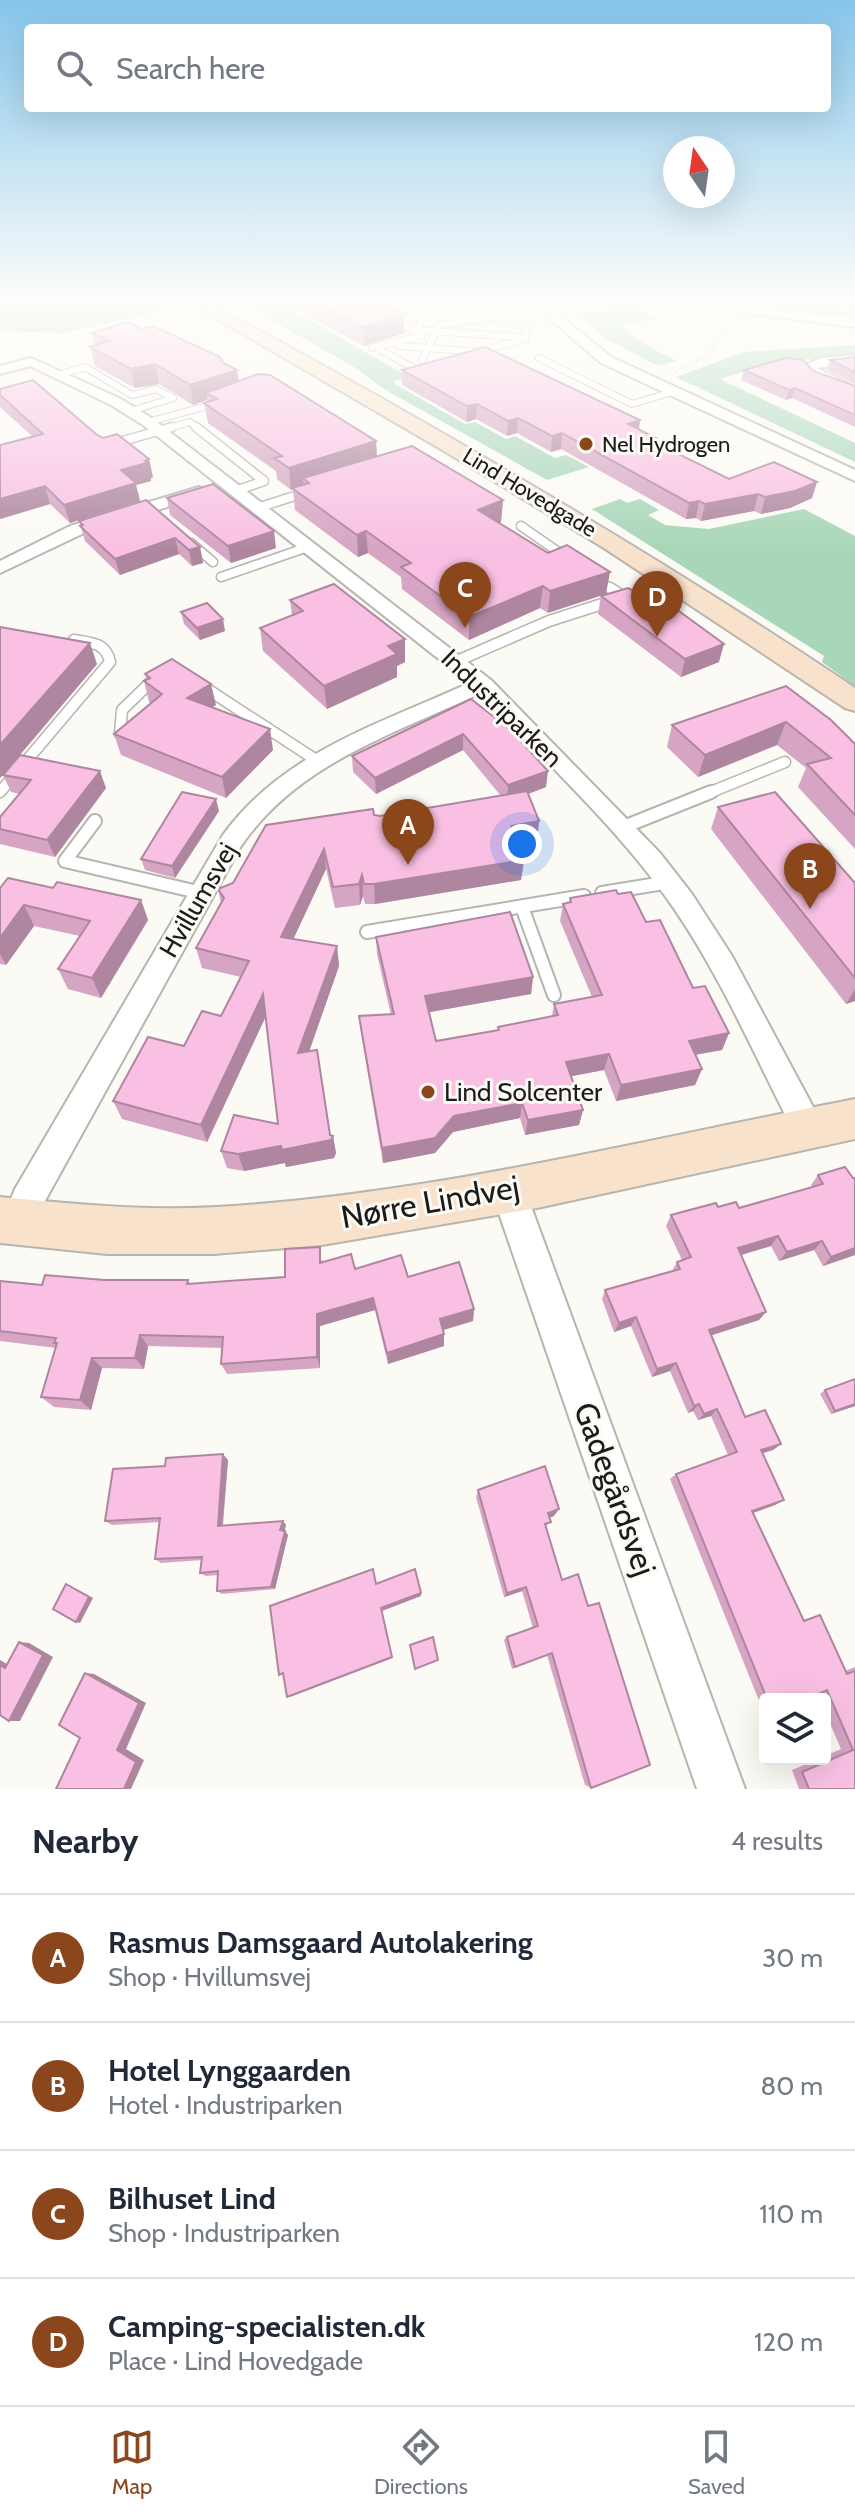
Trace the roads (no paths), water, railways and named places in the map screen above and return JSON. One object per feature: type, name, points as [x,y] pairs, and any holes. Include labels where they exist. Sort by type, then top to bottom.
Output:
[{"type":"main road","name":"Lind Hovedgade","points":[[342,384],[515,482],[676,580],[855,702]]},
{"type":"main road","name":"Nørre Lindvej","points":[[9,1222],[125,1232],[184,1232],[351,1218],[508,1190],[855,1119]]},
{"type":"street","name":"Industriparken","points":[[76,384],[146,421],[484,684],[670,882],[722,964],[808,1128]]},
{"type":"street","points":[[656,384],[855,476]]},
{"type":"street","points":[[0,568],[76,530],[156,511],[230,487]]},
{"type":"street","name":"Hvillumsvej","points":[[9,1222],[27,1200],[202,893],[254,811],[279,787],[319,762],[484,684]]},
{"type":"street","name":"Gadegårdsvej","points":[[508,1190],[721,1789]]},
{"type":"lane","points":[[105,446],[146,421],[173,398],[156,389],[132,395],[114,384]]},
{"type":"lane","points":[[593,384],[632,404],[672,392]]},
{"type":"lane","points":[[146,421],[230,399]]},
{"type":"lane","points":[[146,421],[190,422],[264,481],[230,487]]},
{"type":"lane","points":[[257,508],[314,490]]},
{"type":"lane","points":[[521,526],[572,562]]},
{"type":"lane","points":[[182,534],[213,562]]},
{"type":"lane","points":[[221,577],[308,547]]},
{"type":"lane","points":[[457,661],[549,621],[624,597],[585,571]]},
{"type":"lane","points":[[0,792],[110,662],[108,652],[99,644],[57,637]]},
{"type":"lane","points":[[120,734],[122,710],[169,665]]},
{"type":"lane","points":[[194,681],[319,762]]},
{"type":"lane","points":[[621,828],[785,762]]},
{"type":"lane","points":[[95,821],[65,861],[202,893]]},
{"type":"lane","points":[[367,932],[670,882]]},
{"type":"lane","points":[[522,907],[554,995]]},
{"type":"place","name":"Nel Hydrogen","points":[[586,444]]},
{"type":"place","name":"Bilhuset Lind","points":[[465,628]]},
{"type":"place","name":"Camping-specialisten.dk","points":[[657,637]]},
{"type":"place","name":"Rasmus Damsgaard Autolakering","points":[[408,865]]},
{"type":"place","name":"Hotel Lynggaarden","points":[[810,909]]},
{"type":"place","name":"Lind Solcenter","points":[[428,1092]]}]
